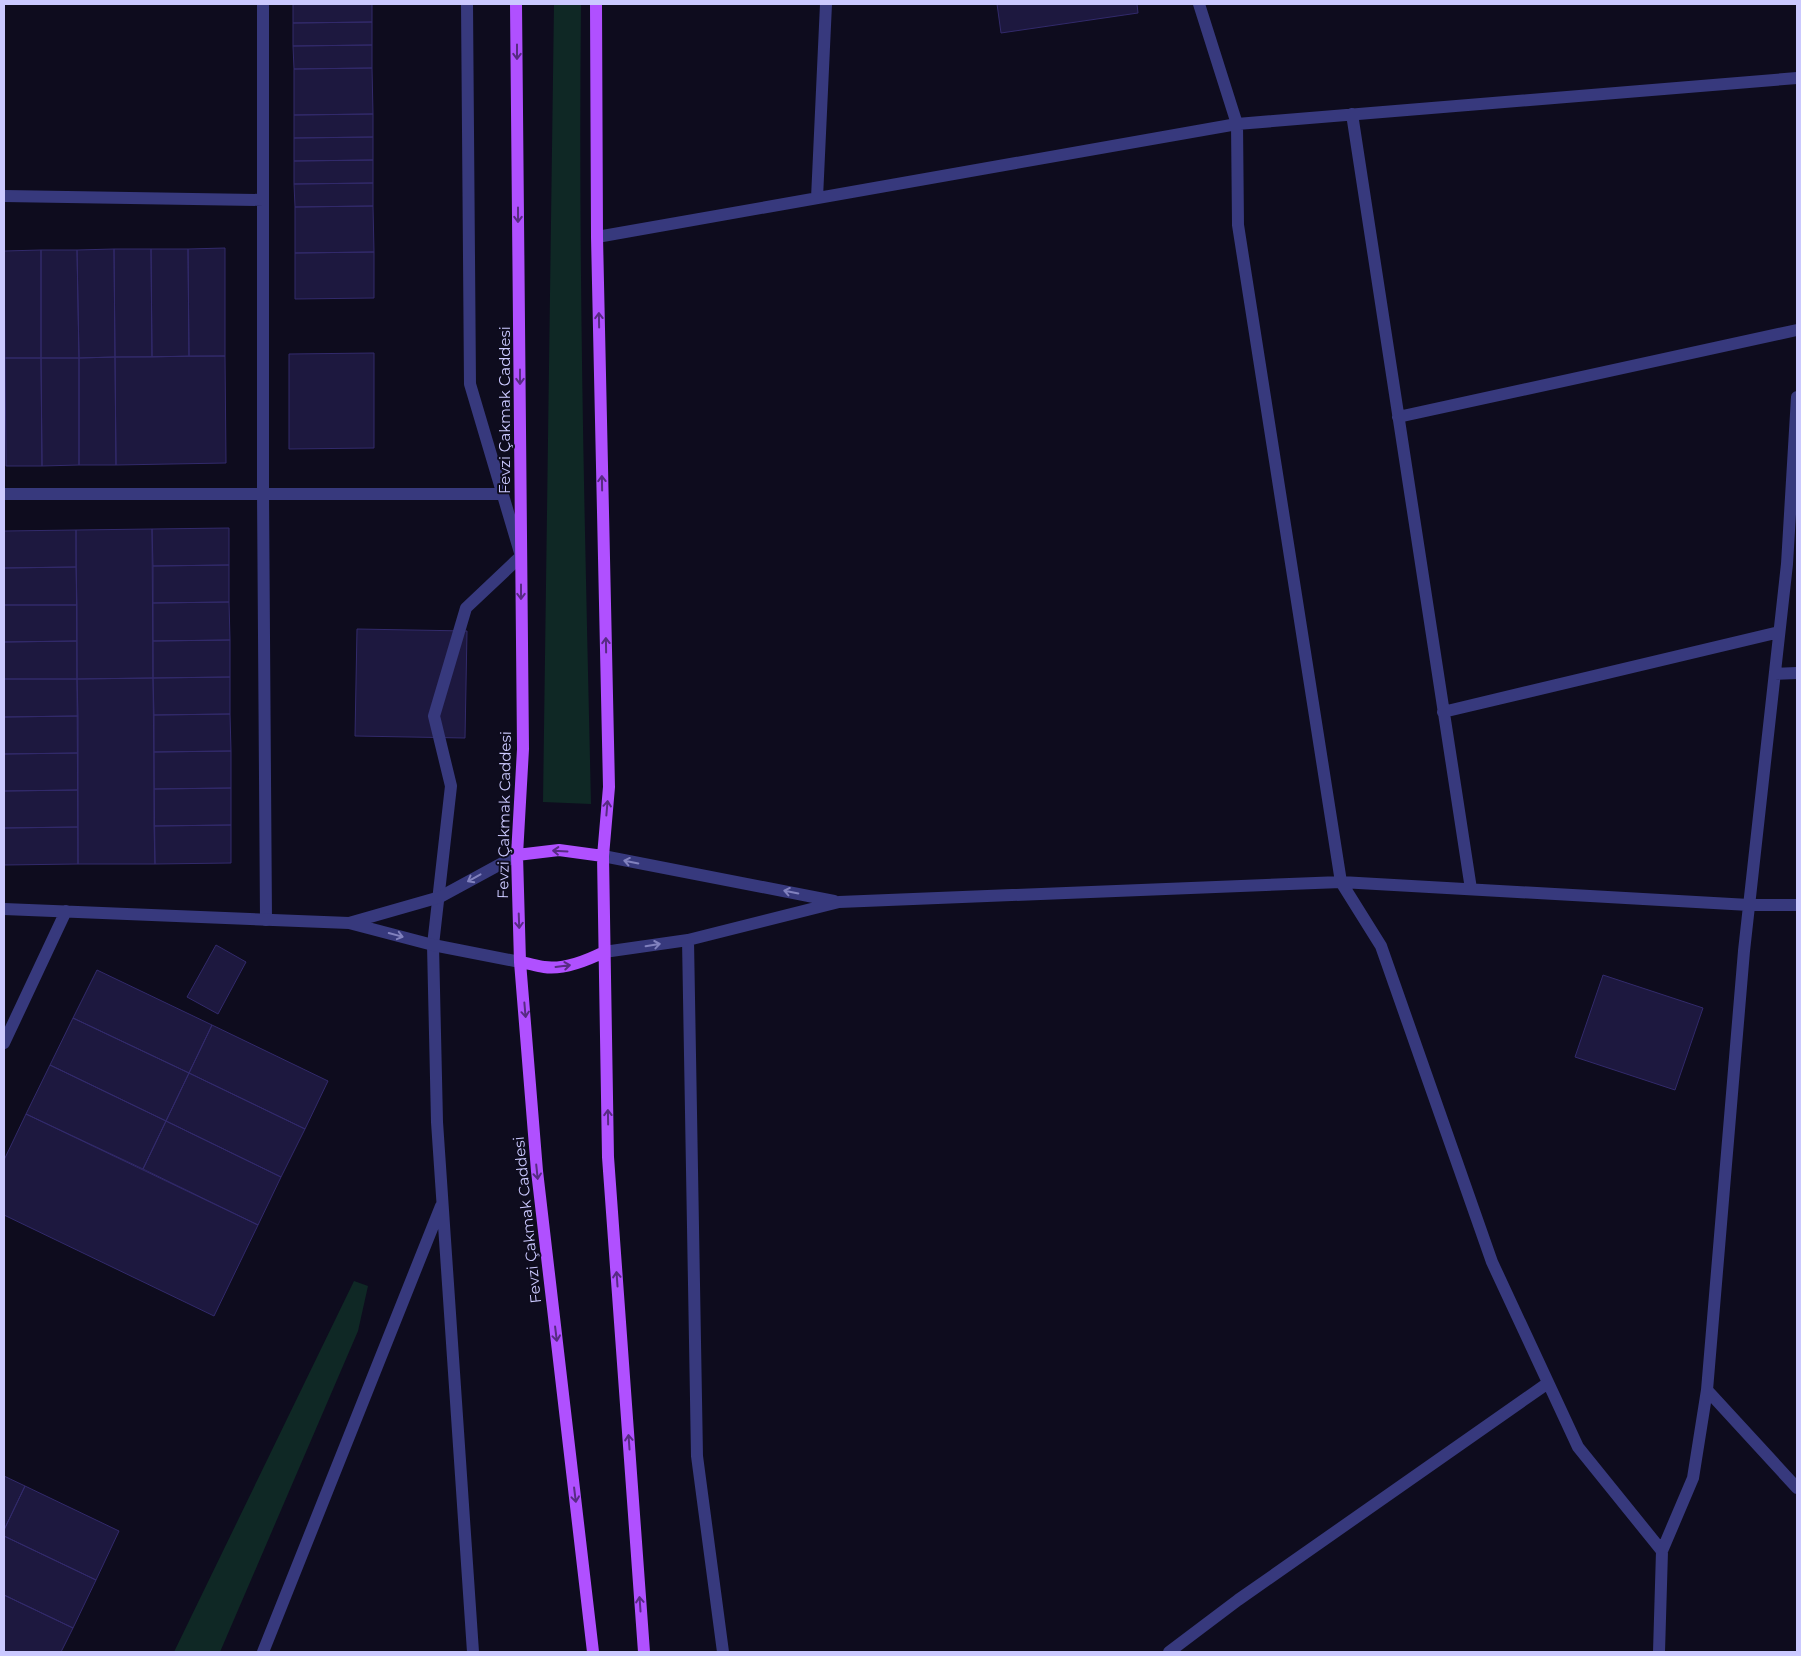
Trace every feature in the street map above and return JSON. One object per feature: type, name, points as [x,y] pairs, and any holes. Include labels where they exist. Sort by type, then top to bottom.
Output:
[{"type":"main road","name":"Fevzi Çakmak Caddesi","points":[[516,4],[522,749],[517,855],[520,962],[537,1171],[593,1652]]},
{"type":"main road","points":[[596,4],[597,237],[609,787],[603,856],[608,1158],[644,1652]]},
{"type":"main road","points":[[517,855],[559,850],[603,856]]},
{"type":"main road","points":[[520,962],[545,968],[569,966],[604,952]]},
{"type":"street","points":[[263,4],[262,494],[266,920]]},
{"type":"street","points":[[468,4],[470,384],[521,556],[466,608],[434,716],[451,786],[440,897],[433,945],[437,1122],[472,1652]]},
{"type":"street","points":[[817,198],[826,4]]},
{"type":"street","points":[[1199,4],[1237,124],[1238,225],[1340,882],[1381,946],[1492,1262],[1578,1447],[1662,1551]]},
{"type":"street","points":[[597,237],[1237,124],[1797,78]]},
{"type":"street","points":[[1352,114],[1471,889]]},
{"type":"street","points":[[4,196],[263,200]]},
{"type":"street","points":[[1398,417],[1797,330]]},
{"type":"street","points":[[1659,1652],[1662,1551],[1694,1478],[1706,1390],[1749,905],[1787,564],[1797,397]]},
{"type":"street","points":[[4,494],[503,494]]},
{"type":"street","points":[[1443,712],[1779,632]]},
{"type":"street","points":[[1775,674],[1797,673]]},
{"type":"street","points":[[349,923],[440,897],[517,855]]},
{"type":"street","points":[[603,856],[839,902]]},
{"type":"street","points":[[604,952],[688,940],[839,902],[1340,882],[1749,905],[1797,905]]},
{"type":"street","points":[[4,908],[349,923],[433,945],[520,962]]},
{"type":"street","points":[[4,1043],[66,911]]},
{"type":"street","points":[[688,940],[697,1456],[723,1652]]},
{"type":"street","points":[[263,1652],[443,1202]]},
{"type":"street","points":[[1169,1652],[1238,1600],[1548,1383]]},
{"type":"street","points":[[1706,1390],[1797,1488]]},
{"type":"green space","points":[[554,4],[581,4],[581,304],[591,804],[543,802]]},
{"type":"green space","points":[[354,1281],[368,1286],[358,1331],[220,1652],[174,1652]]},
{"type":"building","points":[[293,4],[372,4],[372,22],[293,23]]},
{"type":"building","points":[[997,4],[1137,4],[1138,13],[1001,33]]},
{"type":"building","points":[[372,22],[372,45],[293,46],[293,23]]},
{"type":"building","points":[[372,45],[372,68],[294,69],[293,46]]},
{"type":"building","points":[[372,68],[373,114],[294,115],[294,69]]},
{"type":"building","points":[[373,114],[373,137],[294,138],[294,115]]},
{"type":"building","points":[[373,137],[373,160],[294,161],[294,138]]},
{"type":"building","points":[[373,160],[373,183],[294,184],[294,161]]},
{"type":"building","points":[[373,183],[373,206],[295,207],[294,184]]},
{"type":"building","points":[[373,206],[374,252],[295,253],[295,207]]},
{"type":"building","points":[[225,248],[225,356],[189,356],[188,249]]},
{"type":"building","points":[[114,249],[115,357],[79,358],[77,250]]},
{"type":"building","points":[[114,249],[151,249],[152,357],[115,357]]},
{"type":"building","points":[[151,249],[188,249],[189,356],[152,357]]},
{"type":"building","points":[[41,250],[41,358],[5,358],[4,251]]},
{"type":"building","points":[[41,250],[77,250],[79,358],[41,358]]},
{"type":"building","points":[[374,252],[374,298],[295,299],[295,253]]},
{"type":"building","points":[[374,353],[374,448],[289,449],[289,354]]},
{"type":"building","points":[[225,356],[226,463],[116,465],[115,357]]},
{"type":"building","points":[[115,357],[116,465],[79,465],[79,358]]},
{"type":"building","points":[[5,358],[41,358],[42,466],[6,466]]},
{"type":"building","points":[[41,358],[79,358],[79,465],[42,466]]},
{"type":"building","points":[[229,528],[229,565],[153,566],[152,529]]},
{"type":"building","points":[[152,529],[153,678],[77,679],[76,530]]},
{"type":"building","points":[[76,530],[76,567],[4,568],[4,531]]},
{"type":"building","points":[[229,565],[229,602],[153,603],[153,566]]},
{"type":"building","points":[[76,567],[77,605],[4,605],[4,568]]},
{"type":"building","points":[[229,602],[230,640],[153,641],[153,603]]},
{"type":"building","points":[[4,605],[77,605],[77,641],[4,642]]},
{"type":"building","points":[[357,629],[467,631],[465,738],[355,736]]},
{"type":"building","points":[[230,640],[230,677],[153,678],[153,641]]},
{"type":"building","points":[[77,641],[77,679],[4,679],[4,642]]},
{"type":"building","points":[[230,677],[230,714],[154,715],[153,678]]},
{"type":"building","points":[[153,678],[155,864],[78,864],[77,679]]},
{"type":"building","points":[[4,679],[77,679],[78,716],[4,717]]},
{"type":"building","points":[[230,714],[231,751],[154,752],[154,715]]},
{"type":"building","points":[[78,716],[78,753],[4,754],[4,717]]},
{"type":"building","points":[[231,751],[231,788],[154,789],[154,752]]},
{"type":"building","points":[[78,753],[78,790],[4,791],[4,754]]},
{"type":"building","points":[[231,788],[231,825],[154,826],[154,789]]},
{"type":"building","points":[[78,790],[78,827],[4,828],[4,791]]},
{"type":"building","points":[[231,825],[231,863],[155,864],[154,826]]},
{"type":"building","points":[[78,827],[78,864],[4,865],[4,828]]},
{"type":"building","points":[[216,945],[246,962],[218,1014],[187,997]]},
{"type":"building","points":[[97,970],[212,1025],[189,1073],[73,1018]]},
{"type":"building","points":[[1603,975],[1703,1008],[1675,1090],[1575,1057]]},
{"type":"building","points":[[73,1018],[189,1073],[166,1121],[50,1065]]},
{"type":"building","points":[[212,1025],[328,1081],[305,1129],[189,1073]]},
{"type":"building","points":[[50,1065],[166,1121],[143,1169],[26,1114]]},
{"type":"building","points":[[189,1073],[305,1129],[281,1177],[166,1121]]},
{"type":"building","points":[[26,1114],[258,1225],[214,1316],[4,1215],[4,1160]]},
{"type":"building","points":[[166,1121],[281,1177],[258,1225],[143,1169]]},
{"type":"building","points":[[4,1476],[25,1486],[4,1530]]},
{"type":"building","points":[[25,1486],[119,1531],[96,1580],[4,1536],[4,1530]]},
{"type":"building","points":[[4,1536],[96,1580],[73,1628],[4,1595]]},
{"type":"building","points":[[4,1595],[73,1628],[61,1652],[4,1652]]}]
